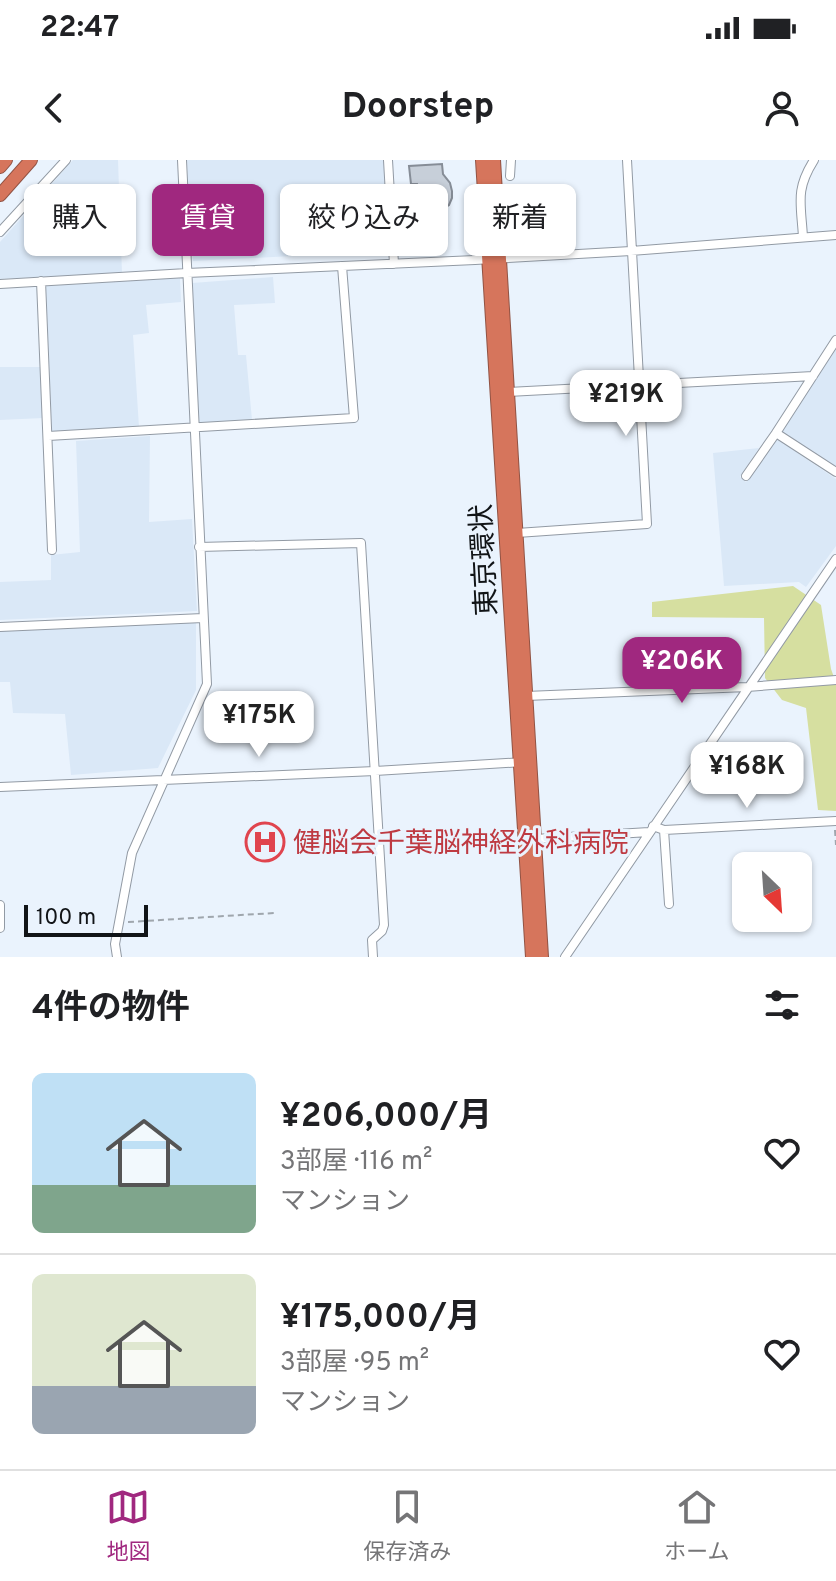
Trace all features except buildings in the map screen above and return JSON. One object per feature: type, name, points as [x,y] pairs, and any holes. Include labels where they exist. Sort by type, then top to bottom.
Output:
[{"type":"highway","points":[[0,167],[6,160]]},
{"type":"highway","points":[[0,195],[31,160]]},
{"type":"highway","name":"東京環状","points":[[482,160],[508,392],[526,696],[524,762],[535,839],[542,957]]},
{"type":"highway","name":"東京環状","points":[[494,160],[494,259],[524,762],[532,957]]},
{"type":"street","points":[[0,232],[66,160]]},
{"type":"street","points":[[117,957],[115,944],[132,853],[207,684],[182,160]]},
{"type":"street","points":[[388,160],[394,264]]},
{"type":"street","points":[[510,176],[511,160]]},
{"type":"street","points":[[517,533],[647,524],[627,160]]},
{"type":"street","points":[[803,237],[800,188],[814,160]]},
{"type":"street","points":[[0,284],[631,251],[836,235]]},
{"type":"street","points":[[48,436],[354,418],[342,266]]},
{"type":"street","points":[[41,281],[52,550]]},
{"type":"street","points":[[746,476],[836,340]]},
{"type":"street","points":[[508,392],[813,376]]},
{"type":"street","points":[[776,433],[836,472]]},
{"type":"street","points":[[199,547],[361,543],[384,925],[372,940],[373,957]]},
{"type":"street","points":[[565,957],[836,559]]},
{"type":"street","points":[[0,627],[203,618]]},
{"type":"street","points":[[526,696],[747,687],[836,680]]},
{"type":"street","points":[[0,787],[524,762]]},
{"type":"street","points":[[535,839],[651,829],[835,821]]},
{"type":"street","points":[[664,830],[669,904]]},
{"type":"street","points":[[0,905],[0,928]]},
{"type":"path","points":[[835,821],[836,845]]},
{"type":"path","points":[[119,923],[274,913]]},
{"type":"shaded area","points":[[73,160],[118,160],[119,184],[52,184]]},
{"type":"shaded area","points":[[187,160],[385,160],[386,184],[280,184],[280,256],[291,256],[193,261],[193,256],[264,256],[264,184],[188,184]]},
{"type":"shaded area","points":[[24,215],[24,256],[121,256],[122,273],[0,279],[0,242]]},
{"type":"shaded area","points":[[273,277],[275,303],[234,305],[238,355],[246,355],[252,420],[197,424],[192,283]]},
{"type":"shaded area","points":[[180,278],[181,302],[146,305],[149,333],[133,335],[139,427],[52,433],[46,286]]},
{"type":"shaded area","points":[[836,347],[836,467],[780,431]]},
{"type":"shaded area","points":[[0,367],[41,367],[43,418],[0,420]]},
{"type":"shaded area","points":[[150,436],[149,522],[192,519],[197,611],[0,620],[0,582],[51,580],[51,555],[80,552],[76,441]]},
{"type":"shaded area","points":[[777,439],[836,479],[836,546],[806,587],[799,582],[724,586],[713,453],[759,448],[740,477],[746,482]]},
{"type":"shaded area","points":[[196,622],[196,690],[158,768],[71,775],[65,714],[13,713],[10,682],[0,682],[0,631]]},
{"type":"green space","points":[[793,586],[821,605],[836,683],[836,811],[818,810],[806,708],[782,700],[765,678],[764,618],[652,617],[652,602]]},
{"type":"place","name":"健脳会千葉脳神経外科病院","points":[[265,842]]}]
